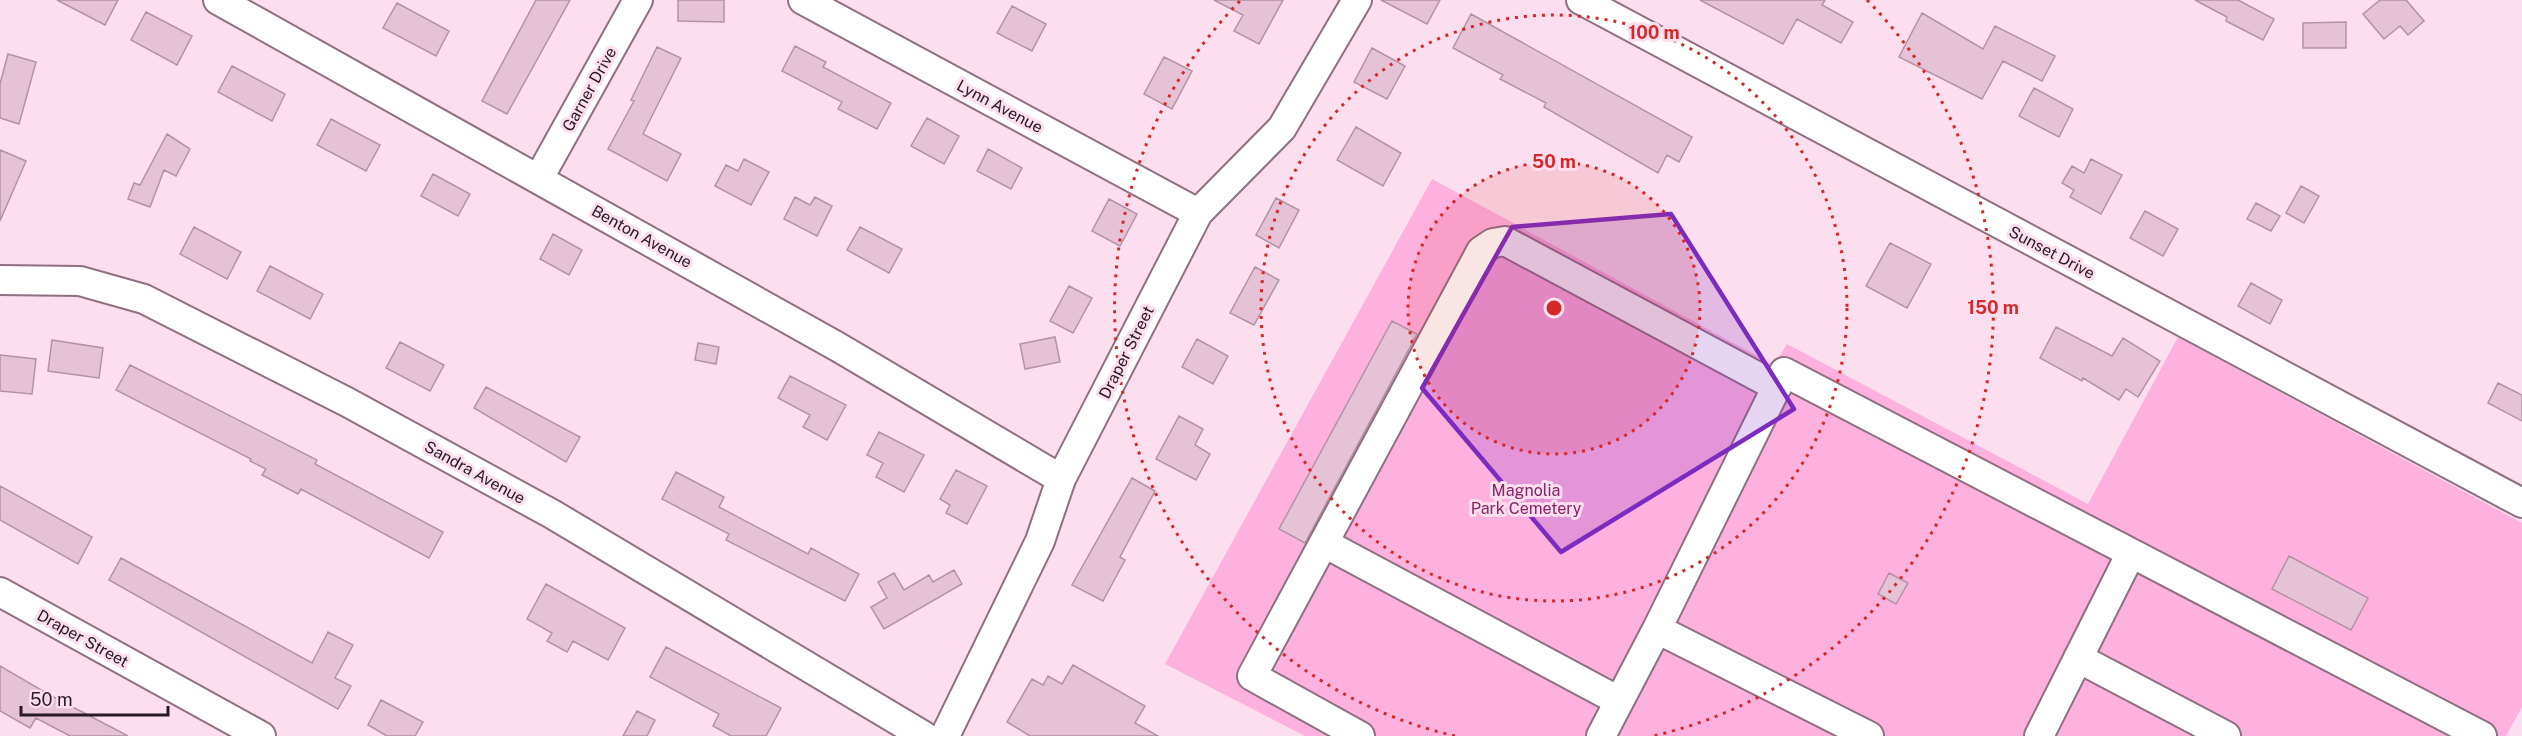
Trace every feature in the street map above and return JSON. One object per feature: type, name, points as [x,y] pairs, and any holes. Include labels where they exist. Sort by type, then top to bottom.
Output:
[{"type":"street","name":"Benton Avenue","points":[[218,0],[838,347],[1061,479]]},
{"type":"street","name":"Garner Drive","points":[[538,178],[638,0]]},
{"type":"street","name":"Lynn Avenue","points":[[803,0],[1198,213]]},
{"type":"street","name":"Draper Street","points":[[945,736],[1040,541],[1061,479],[1198,213],[1282,128],[1357,0]]},
{"type":"street","name":"Sunset Drive","points":[[1581,0],[2522,503]]},
{"type":"street","points":[[1360,736],[1252,676],[1481,251],[1493,243],[1505,241],[1777,387]]},
{"type":"street","name":"Sandra Avenue","points":[[0,280],[80,281],[144,299],[346,402],[552,514],[924,736]]},
{"type":"street","points":[[1601,736],[1657,629],[1784,372],[2482,736]]},
{"type":"street","points":[[1324,543],[1619,701]]},
{"type":"street","points":[[2038,736],[2131,553]]},
{"type":"street","name":"Draper Street","points":[[0,592],[261,736]]},
{"type":"street","points":[[1657,629],[1869,736]]},
{"type":"street","points":[[2078,658],[2226,736]]},
{"type":"highlighted area","points":[[1671,214],[1794,409],[1561,552],[1422,388],[1512,227]]},
{"type":"green space","name":"Magnolia Park Cemetery","points":[[1432,179],[1774,365],[1787,344],[2088,504],[2178,337],[2522,523],[2522,707],[2506,736],[1305,736],[1165,664]]},
{"type":"building","points":[[57,0],[118,0],[105,25]]},
{"type":"building","points":[[536,0],[570,0],[507,114],[482,101]]},
{"type":"building","points":[[678,0],[724,0],[724,22],[678,21]]},
{"type":"building","points":[[1214,0],[1283,0],[1259,44],[1234,31],[1243,15]]},
{"type":"building","points":[[1381,0],[1440,0],[1427,24]]},
{"type":"building","points":[[1700,0],[1825,0],[1822,5],[1853,22],[1841,43],[1797,19],[1783,44]]},
{"type":"building","points":[[2195,0],[2238,0],[2274,19],[2263,40],[2226,21],[2227,17]]},
{"type":"building","points":[[2380,0],[2406,0],[2424,21],[2408,35],[2400,26],[2384,39],[2363,14]]},
{"type":"building","points":[[397,3],[449,31],[436,56],[383,28]]},
{"type":"building","points":[[1012,6],[1046,24],[1032,51],[997,33]]},
{"type":"building","points":[[146,12],[192,36],[177,65],[131,40]]},
{"type":"building","points":[[1922,13],[1983,49],[1995,26],[2055,56],[2042,81],[2003,61],[1982,99],[1899,57]]},
{"type":"building","points":[[1471,14],[1692,137],[1679,162],[1667,155],[1658,173],[1544,107],[1546,103],[1500,79],[1503,75],[1453,48]]},
{"type":"building","points":[[2346,22],[2346,48],[2303,48],[2303,23]]},
{"type":"building","points":[[795,46],[826,62],[823,67],[891,103],[877,129],[838,109],[842,102],[782,71]]},
{"type":"building","points":[[657,47],[681,58],[643,134],[681,154],[667,181],[608,149],[634,101],[631,100]]},
{"type":"building","points":[[1372,48],[1405,66],[1387,99],[1354,82]]},
{"type":"building","points":[[8,54],[36,62],[19,124],[0,118],[0,84]]},
{"type":"building","points":[[1164,57],[1192,71],[1172,109],[1144,94]]},
{"type":"building","points":[[232,66],[285,94],[272,121],[218,92]]},
{"type":"building","points":[[2034,88],[2073,109],[2059,137],[2019,116]]},
{"type":"building","points":[[927,118],[959,136],[944,164],[911,146]]},
{"type":"building","points":[[331,119],[380,145],[366,171],[317,145]]},
{"type":"building","points":[[1356,127],[1401,153],[1383,186],[1337,160]]},
{"type":"building","points":[[167,134],[190,149],[176,176],[164,170],[150,207],[128,199],[134,183],[140,185]]},
{"type":"building","points":[[988,149],[1022,168],[1011,189],[977,171]]},
{"type":"building","points":[[0,150],[26,161],[0,221]]},
{"type":"building","points":[[744,159],[769,172],[751,205],[715,186],[726,165],[738,171]]},
{"type":"building","points":[[2091,159],[2122,175],[2101,214],[2070,197],[2074,190],[2062,183],[2072,166],[2084,173]]},
{"type":"building","points":[[433,174],[470,194],[458,216],[421,196]]},
{"type":"building","points":[[2301,186],[2319,196],[2304,223],[2286,213]]},
{"type":"building","points":[[795,197],[810,205],[815,197],[832,206],[817,236],[784,219]]},
{"type":"building","points":[[1276,198],[1299,210],[1279,248],[1256,235]]},
{"type":"building","points":[[1109,199],[1137,214],[1120,246],[1092,231]]},
{"type":"building","points":[[2256,203],[2280,216],[2271,231],[2247,219]]},
{"type":"building","points":[[2145,211],[2178,229],[2163,256],[2130,238]]},
{"type":"building","points":[[194,227],[241,252],[227,279],[180,254]]},
{"type":"building","points":[[860,227],[902,249],[889,273],[847,250]]},
{"type":"building","points":[[553,234],[582,250],[569,275],[540,259]]},
{"type":"building","points":[[1890,243],[1931,264],[1907,308],[1866,286]]},
{"type":"building","points":[[270,266],[323,294],[310,319],[257,291]]},
{"type":"building","points":[[1255,267],[1279,280],[1254,325],[1230,313]]},
{"type":"building","points":[[2251,283],[2282,300],[2270,324],[2238,306]]},
{"type":"building","points":[[1069,286],[1092,298],[1073,333],[1050,321]]},
{"type":"building","points":[[1392,321],[1417,334],[1305,543],[1279,529]]},
{"type":"building","points":[[2056,327],[2112,356],[2123,338],[2160,361],[2138,397],[2126,389],[2119,400],[2083,378],[2082,381],[2040,358]]},
{"type":"building","points":[[1055,337],[1060,362],[1025,369],[1020,344]]},
{"type":"building","points":[[1197,339],[1228,356],[1213,384],[1182,367]]},
{"type":"building","points":[[52,340],[103,348],[99,378],[48,371]]},
{"type":"building","points":[[400,342],[444,365],[430,391],[386,368]]},
{"type":"building","points":[[698,343],[719,347],[716,364],[695,360]]},
{"type":"building","points":[[0,355],[36,359],[32,394],[0,391]]},
{"type":"building","points":[[130,365],[317,460],[315,464],[443,532],[429,558],[301,489],[298,494],[262,475],[266,469],[250,461],[251,459],[116,390]]},
{"type":"building","points":[[790,376],[846,405],[827,440],[803,427],[810,415],[778,398]]},
{"type":"building","points":[[2498,383],[2522,395],[2522,421],[2488,403]]},
{"type":"building","points":[[486,387],[580,437],[566,462],[474,408]]},
{"type":"building","points":[[1179,416],[1203,429],[1195,445],[1210,454],[1196,480],[1156,459]]},
{"type":"building","points":[[879,432],[924,455],[904,492],[876,477],[883,463],[867,455]]},
{"type":"building","points":[[956,470],[987,486],[967,524],[946,513],[950,505],[940,499]]},
{"type":"building","points":[[676,472],[724,497],[719,507],[808,554],[811,548],[859,574],[845,601],[726,540],[729,534],[662,499]]},
{"type":"building","points":[[1132,478],[1155,491],[1120,557],[1125,560],[1103,601],[1072,585]]},
{"type":"building","points":[[0,486],[92,537],[78,564],[0,520]]},
{"type":"building","points":[[2289,556],[2368,598],[2351,630],[2272,589]]},
{"type":"building","points":[[121,558],[312,663],[328,632],[353,645],[335,678],[351,686],[338,709],[109,580]]},
{"type":"building","points":[[954,570],[962,584],[884,629],[871,607],[887,598],[878,582],[894,573],[904,590],[929,575],[933,582]]},
{"type":"building","points":[[1889,573],[1908,583],[1896,604],[1878,594]]},
{"type":"building","points":[[546,584],[625,628],[608,660],[573,641],[567,652],[547,641],[552,633],[527,619]]},
{"type":"building","points":[[666,647],[781,708],[766,736],[731,736],[713,726],[719,714],[650,677]]},
{"type":"building","points":[[1073,665],[1145,706],[1135,723],[1158,736],[1030,736],[1007,722],[1032,679],[1043,685],[1048,676],[1062,684]]},
{"type":"building","points":[[0,666],[128,736],[70,736],[36,718],[30,728],[0,711]]},
{"type":"building","points":[[381,700],[423,722],[415,736],[387,736],[368,725]]},
{"type":"building","points":[[637,711],[655,720],[647,736],[623,736]]}]
